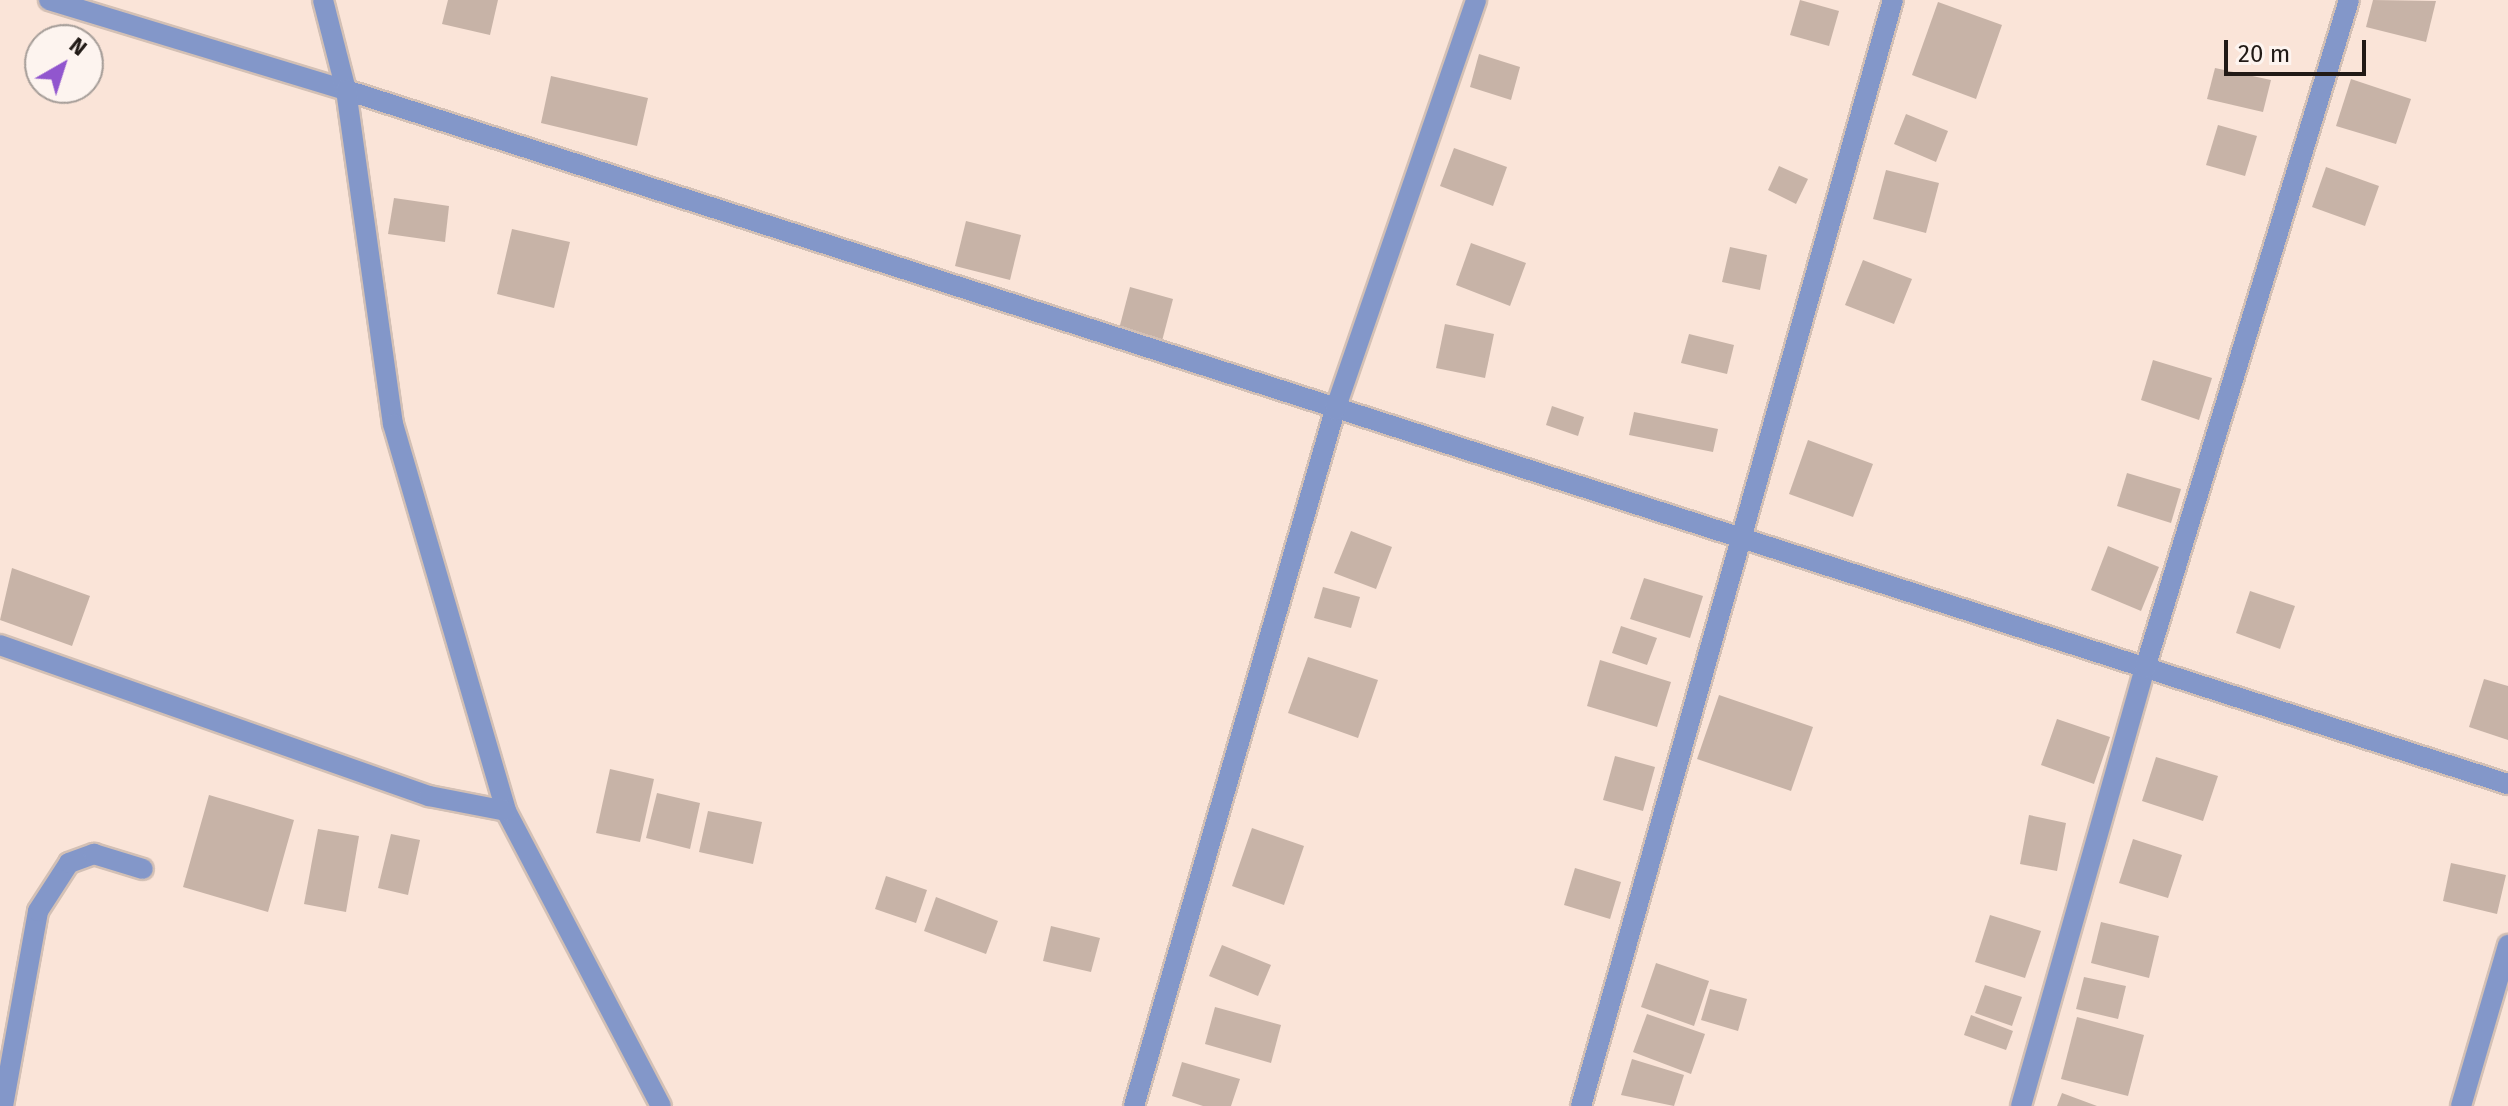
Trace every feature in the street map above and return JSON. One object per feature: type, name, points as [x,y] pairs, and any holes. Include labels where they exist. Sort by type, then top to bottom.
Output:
[{"type":"street","points":[[49,0],[346,90],[1335,410],[2508,784]]},
{"type":"street","points":[[323,0],[346,90],[393,424],[506,811],[661,1106]]},
{"type":"street","points":[[1134,1106],[1335,410],[1476,0]]},
{"type":"street","points":[[1581,1106],[1739,537],[1893,0]]},
{"type":"street","points":[[2021,1106],[2145,668],[2349,0]]},
{"type":"street","points":[[0,645],[429,796],[506,811]]},
{"type":"street","points":[[3,1106],[38,911],[69,863],[94,854],[143,869]]},
{"type":"street","points":[[2461,1106],[2508,945]]},
{"type":"building","points":[[448,0],[498,0],[490,35],[442,24]]},
{"type":"building","points":[[1800,0],[1839,11],[1829,46],[1790,35]]},
{"type":"building","points":[[2373,0],[2436,1],[2426,42],[2366,27]]},
{"type":"building","points":[[1938,2],[2002,25],[1976,99],[1912,75]]},
{"type":"building","points":[[1479,54],[1520,67],[1511,100],[1470,87]]},
{"type":"building","points":[[2215,68],[2271,80],[2263,112],[2207,99]]},
{"type":"building","points":[[551,76],[648,98],[637,146],[541,123]]},
{"type":"building","points":[[2351,79],[2411,99],[2396,144],[2336,126]]},
{"type":"building","points":[[1906,114],[1948,131],[1936,162],[1894,144]]},
{"type":"building","points":[[2218,125],[2257,136],[2245,176],[2206,165]]},
{"type":"building","points":[[1454,148],[1507,167],[1493,206],[1440,186]]},
{"type":"building","points":[[1779,166],[1808,179],[1796,204],[1768,190]]},
{"type":"building","points":[[2326,167],[2379,186],[2365,226],[2312,207]]},
{"type":"building","points":[[1886,170],[1939,183],[1926,233],[1873,219]]},
{"type":"building","points":[[394,198],[449,206],[445,242],[388,234]]},
{"type":"building","points":[[966,221],[1021,235],[1010,280],[955,266]]},
{"type":"building","points":[[512,229],[570,242],[554,308],[497,294]]},
{"type":"building","points":[[1471,243],[1526,263],[1510,306],[1456,285]]},
{"type":"building","points":[[1730,247],[1767,255],[1760,290],[1722,282]]},
{"type":"building","points":[[1863,260],[1912,279],[1894,324],[1845,305]]},
{"type":"building","points":[[1130,287],[1173,299],[1162,341],[1119,329]]},
{"type":"building","points":[[1445,324],[1494,334],[1485,378],[1436,368]]},
{"type":"building","points":[[1689,334],[1734,345],[1727,374],[1681,363]]},
{"type":"building","points":[[2153,360],[2212,378],[2199,420],[2141,400]]},
{"type":"building","points":[[1552,406],[1584,417],[1578,436],[1546,425]]},
{"type":"building","points":[[1634,412],[1718,429],[1713,452],[1629,435]]},
{"type":"building","points":[[1808,440],[1873,464],[1853,517],[1789,494]]},
{"type":"building","points":[[2127,473],[2181,489],[2171,523],[2117,506]]},
{"type":"building","points":[[1351,531],[1392,547],[1376,589],[1334,573]]},
{"type":"building","points":[[2108,546],[2159,567],[2141,611],[2091,590]]},
{"type":"building","points":[[12,568],[90,596],[72,646],[0,620]]},
{"type":"building","points":[[1644,578],[1703,596],[1690,638],[1630,619]]},
{"type":"building","points":[[1323,587],[1360,597],[1351,628],[1314,618]]},
{"type":"building","points":[[2250,591],[2295,606],[2280,649],[2236,633]]},
{"type":"building","points":[[1621,626],[1657,638],[1647,665],[1612,653]]},
{"type":"building","points":[[1308,657],[1378,680],[1358,738],[1288,713]]},
{"type":"building","points":[[1600,660],[1671,682],[1657,727],[1587,706]]},
{"type":"building","points":[[2484,679],[2508,686],[2508,740],[2469,727]]},
{"type":"building","points":[[1719,695],[1813,727],[1791,791],[1697,759]]},
{"type":"building","points":[[2057,719],[2110,737],[2094,784],[2041,765]]},
{"type":"building","points":[[1615,756],[1655,767],[1643,811],[1603,800]]},
{"type":"building","points":[[2156,757],[2218,776],[2203,821],[2142,801]]},
{"type":"building","points":[[610,769],[654,779],[640,842],[596,833]]},
{"type":"building","points":[[657,793],[700,803],[690,849],[646,838]]},
{"type":"building","points":[[209,795],[294,820],[268,912],[183,887]]},
{"type":"building","points":[[708,811],[762,822],[753,864],[699,852]]},
{"type":"building","points":[[2029,815],[2066,823],[2057,871],[2020,864]]},
{"type":"building","points":[[1252,828],[1304,846],[1284,905],[1232,886]]},
{"type":"building","points":[[318,829],[359,836],[346,912],[304,904]]},
{"type":"building","points":[[391,834],[420,840],[408,895],[378,888]]},
{"type":"building","points":[[2133,839],[2182,855],[2168,898],[2119,883]]},
{"type":"building","points":[[2451,863],[2506,875],[2497,914],[2443,901]]},
{"type":"building","points":[[1575,868],[1621,882],[1610,919],[1564,905]]},
{"type":"building","points":[[886,876],[927,890],[916,923],[875,909]]},
{"type":"building","points":[[936,897],[998,921],[986,954],[924,931]]},
{"type":"building","points":[[1990,915],[2041,931],[2025,978],[1975,962]]},
{"type":"building","points":[[2101,922],[2159,936],[2149,978],[2091,963]]},
{"type":"building","points":[[1051,926],[1100,938],[1091,972],[1043,961]]},
{"type":"building","points":[[1222,945],[1271,965],[1258,996],[1209,976]]},
{"type":"building","points":[[1656,963],[1709,981],[1694,1026],[1641,1007]]},
{"type":"building","points":[[2084,977],[2126,986],[2118,1019],[2076,1009]]},
{"type":"building","points":[[1985,985],[2022,997],[2012,1026],[1975,1013]]},
{"type":"building","points":[[1710,989],[1747,999],[1738,1031],[1701,1020]]},
{"type":"building","points":[[1215,1007],[1281,1025],[1271,1063],[1205,1044]]},
{"type":"building","points":[[1647,1014],[1705,1034],[1691,1074],[1633,1052]]},
{"type":"building","points":[[1971,1015],[2013,1031],[2006,1050],[1964,1035]]},
{"type":"building","points":[[2077,1017],[2144,1035],[2128,1096],[2061,1079]]},
{"type":"building","points":[[1632,1059],[1684,1075],[1674,1106],[1621,1095]]},
{"type":"building","points":[[1182,1062],[1240,1079],[1231,1106],[1203,1106],[1172,1096]]},
{"type":"building","points":[[2062,1093],[2097,1106],[2057,1106]]}]
